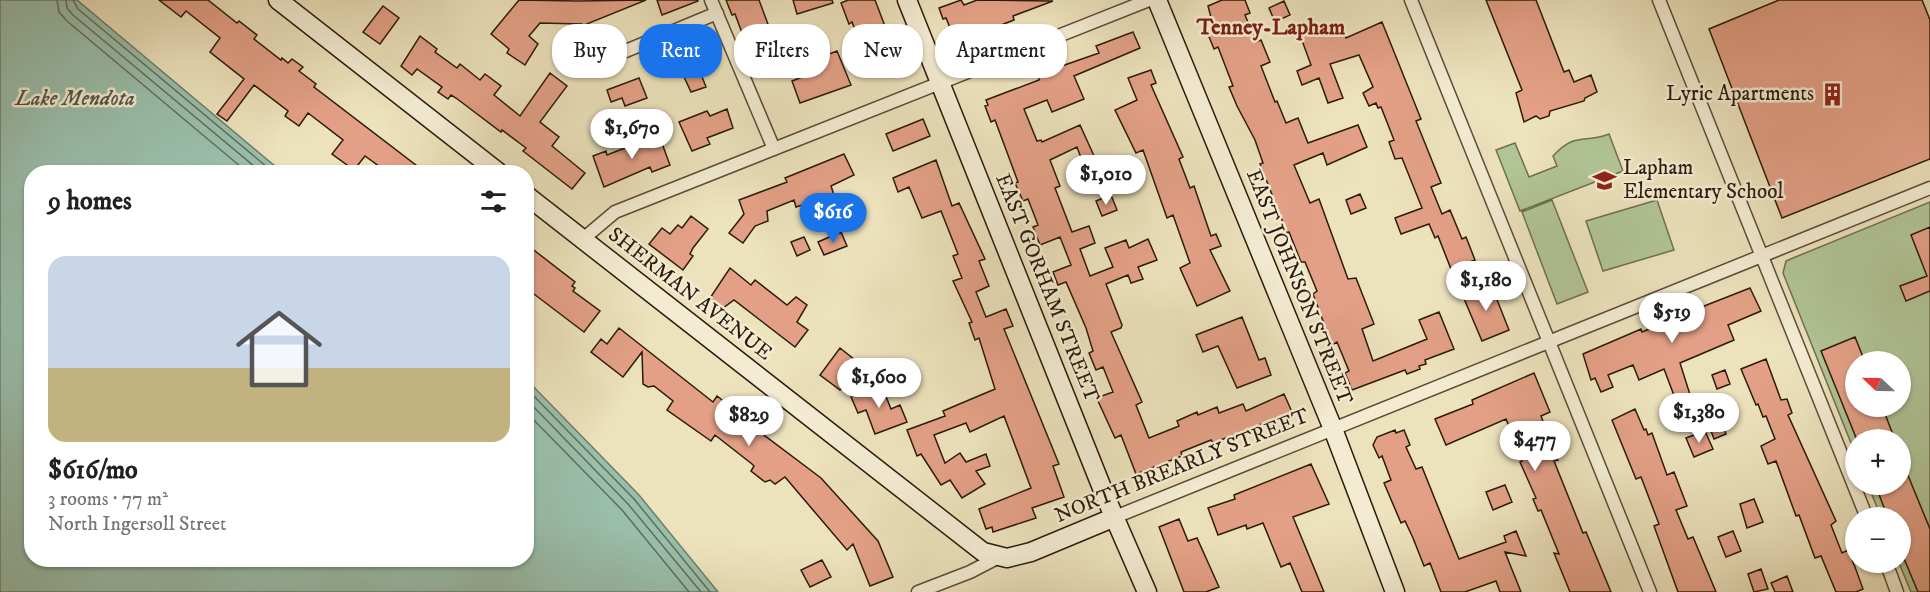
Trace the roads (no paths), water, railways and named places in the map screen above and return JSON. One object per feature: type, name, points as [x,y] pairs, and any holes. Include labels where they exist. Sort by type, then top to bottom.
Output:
[{"type":"main road","points":[[278,0],[489,165]]},
{"type":"main road","name":"EAST GORHAM STREET","points":[[907,0],[1115,517],[1148,592]]},
{"type":"main road","name":"EAST JOHNSON STREET","points":[[1157,0],[1333,429],[1395,592]]},
{"type":"main road","name":"SHERMAN AVENUE","points":[[534,201],[963,538],[983,552],[997,558]]},
{"type":"main road","name":"NORTH BREARLY STREET","points":[[997,558],[1031,552],[1115,517]]},
{"type":"street","points":[[711,0],[774,150]]},
{"type":"street","points":[[583,239],[615,212],[1149,0]]},
{"type":"street","points":[[1412,0],[1650,592]]},
{"type":"street","points":[[1659,0],[1863,507]]},
{"type":"street","points":[[627,50],[717,13]]},
{"type":"street","name":"NORTH BREARLY STREET","points":[[1115,517],[1930,188]]},
{"type":"street","name":"NORTH BREARLY STREET","points":[[918,592],[970,572],[997,558]]},
{"type":"street","points":[[1890,573],[1897,592]]},
{"type":"water","name":"Lake Mendota","points":[[0,0],[77,0],[274,165],[24,165],[24,567],[534,567],[534,387],[639,495],[718,592],[0,592]]},
{"type":"place","name":"Lyric Apartments","points":[[1832,94]]},
{"type":"place","name":"Lapham Elementary School","points":[[1605,180]]},
{"type":"district","name":"Tenney-Lapham","points":[[1271,27]]}]
